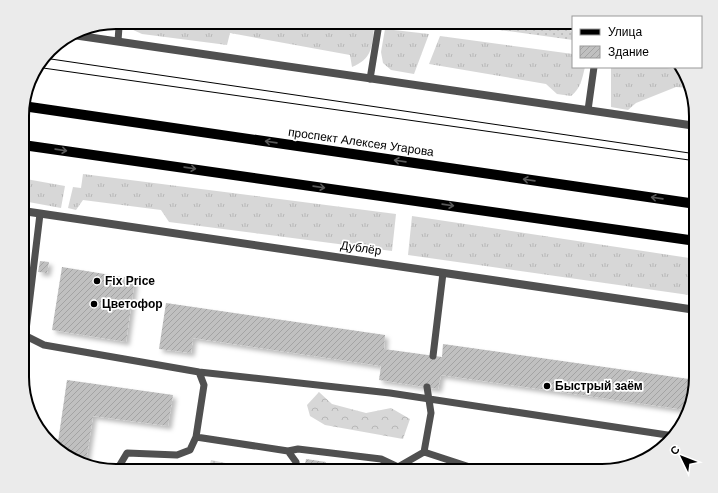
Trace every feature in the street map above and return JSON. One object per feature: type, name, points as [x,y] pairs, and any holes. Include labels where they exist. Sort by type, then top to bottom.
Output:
[{"type":"main road","name":"проспект Алексея Угарова","points":[[30,107],[689,203]]},
{"type":"main road","points":[[29,146],[689,240]]},
{"type":"street","points":[[82,36],[689,125]]},
{"type":"street","name":"Дублёр","points":[[29,212],[392,264],[443,273],[689,309]]},
{"type":"lane","points":[[118,41],[119,29]]},
{"type":"lane","points":[[370,78],[378,29]]},
{"type":"lane","points":[[588,110],[594,68]]},
{"type":"lane","points":[[29,284],[40,214]]},
{"type":"lane","points":[[433,356],[443,273]]},
{"type":"lane","points":[[29,338],[44,345],[199,372],[428,398],[666,435]]},
{"type":"lane","points":[[122,464],[128,452],[177,455],[190,450],[196,437],[204,385],[199,372]]},
{"type":"lane","points":[[406,464],[424,452],[431,413],[428,398],[428,387]]},
{"type":"lane","points":[[196,437],[288,451],[298,449],[381,459],[390,464]]},
{"type":"lane","points":[[288,451],[296,464]]},
{"type":"lane","points":[[424,452],[461,464]]},
{"type":"green space","points":[[131,29],[374,29],[370,52],[364,60],[352,67],[350,55],[230,33],[227,45],[142,34]]},
{"type":"green space","points":[[385,29],[429,34],[414,74],[391,70],[383,63],[381,52]]},
{"type":"green space","points":[[493,29],[569,29],[572,33],[572,40]]},
{"type":"green space","points":[[440,36],[572,54],[572,68],[585,68],[579,86],[571,96],[557,94],[546,84],[429,64]]},
{"type":"green space","points":[[611,68],[675,69],[684,88],[676,87],[636,103],[628,110],[611,107]]},
{"type":"green space","points":[[83,174],[396,214],[392,251],[169,222],[161,210],[83,200],[76,210],[68,208],[73,187],[81,188]]},
{"type":"green space","points":[[29,180],[65,186],[61,208],[29,202]]},
{"type":"green space","points":[[412,216],[689,258],[689,295],[408,255]]},
{"type":"green space","points":[[319,392],[332,404],[366,413],[391,408],[410,419],[403,439],[325,425],[310,416],[307,405]]},
{"type":"green space","points":[[211,460],[231,464],[210,464]]},
{"type":"building","points":[[40,261],[49,262],[47,273],[38,272]]},
{"type":"building","name":"Цветофор","points":[[62,267],[135,279],[126,342],[52,330]]},
{"type":"building","points":[[166,303],[385,335],[384,349],[442,357],[443,344],[689,379],[689,383],[682,409],[441,375],[438,389],[379,380],[381,366],[193,338],[191,353],[159,349]]},
{"type":"building","points":[[67,380],[173,395],[168,426],[93,416],[87,458],[72,452],[58,441]]},
{"type":"building","points":[[306,459],[326,462],[326,464],[305,464]]},
{"type":"tram line","points":[[51,59],[689,153]]},
{"type":"tram line","points":[[44,68],[689,160]]},
{"type":"place","name":"Fix Price","points":[[97,281]]},
{"type":"place","name":"Цветофор","points":[[94,304]]},
{"type":"place","name":"Быстрый заём","points":[[547,386]]}]
